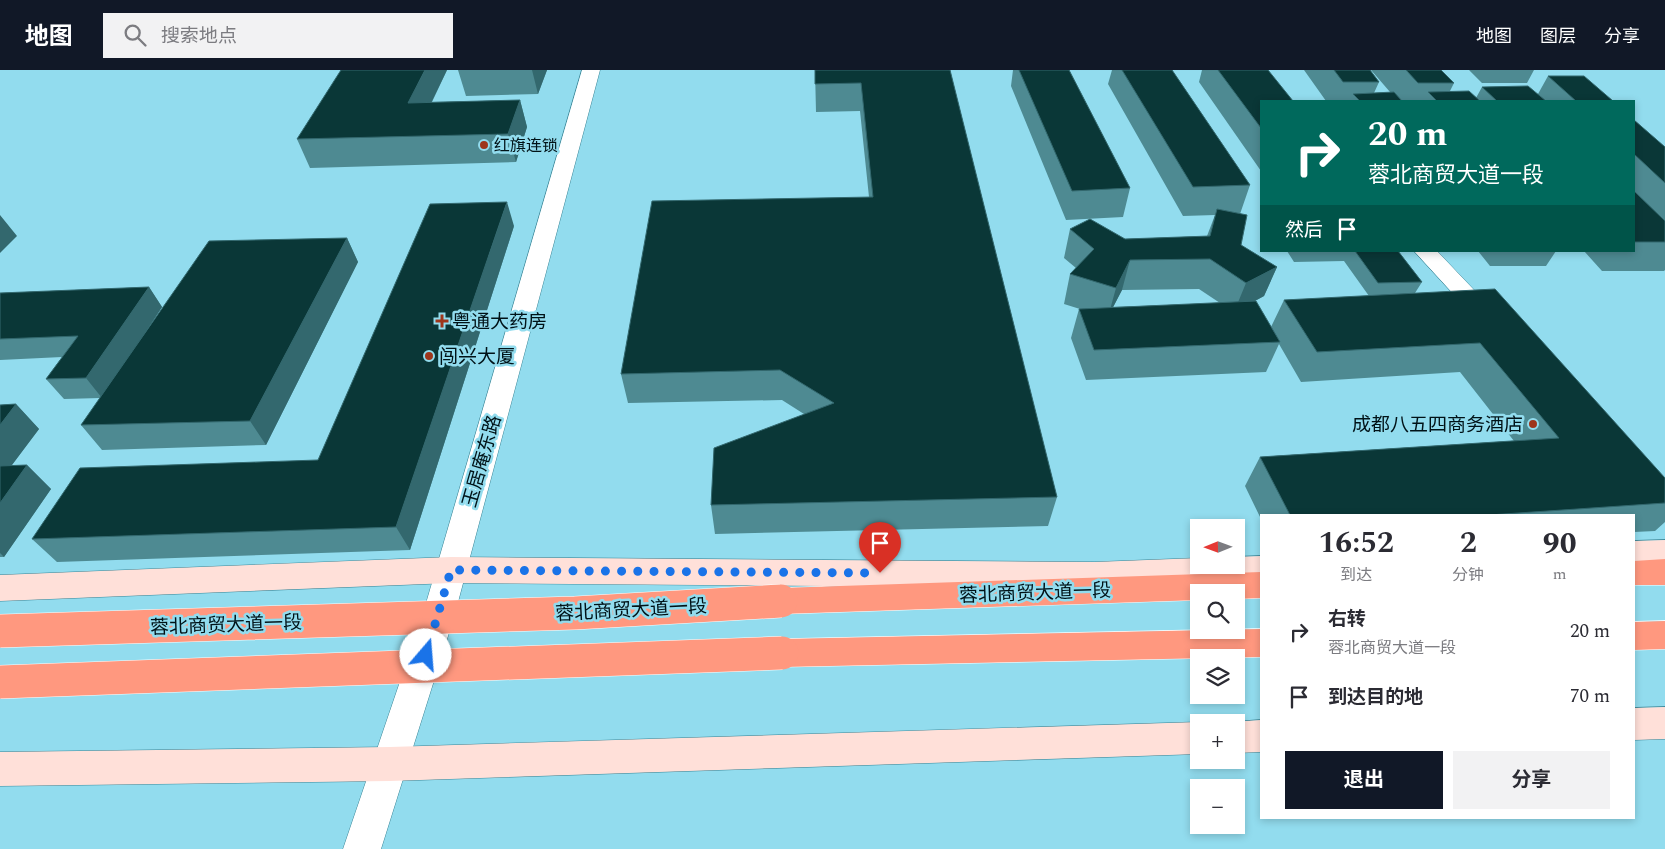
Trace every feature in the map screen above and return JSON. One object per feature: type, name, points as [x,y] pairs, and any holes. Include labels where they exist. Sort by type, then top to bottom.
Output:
[{"type":"highway","points":[[1635,573],[1665,572]]},
{"type":"highway","name":"蓉北商贸大道一段","points":[[0,631],[575,613],[781,600],[1260,585]]},
{"type":"highway","points":[[1635,636],[1665,635]]},
{"type":"highway","points":[[0,682],[782,652],[1260,643]]},
{"type":"main road","points":[[1635,553],[1665,552]]},
{"type":"main road","name":"蓉北商贸大道一段","points":[[0,588],[451,570],[1095,575],[1260,568]]},
{"type":"main road","points":[[1635,724],[1665,723]]},
{"type":"main road","points":[[1245,737],[1260,736]]},
{"type":"main road","points":[[0,769],[390,764],[1190,738]]},
{"type":"street","name":"玉居庵东路","points":[[362,849],[438,617],[591,70]]},
{"type":"street","points":[[1426,252],[1505,336]]},
{"type":"building","points":[[341,70],[425,70],[408,103],[520,100],[508,134],[297,139]]},
{"type":"building","points":[[815,70],[950,70],[1057,497],[711,505],[714,448],[834,403],[780,370],[621,374],[652,201],[873,197],[861,83],[815,84]]},
{"type":"building","points":[[1019,70],[1069,70],[1130,188],[1072,191]]},
{"type":"building","points":[[1122,70],[1172,70],[1250,185],[1193,187]]},
{"type":"building","points":[[1218,70],[1268,70],[1292,100],[1260,100],[1260,127]]},
{"type":"building","points":[[1334,70],[1370,70],[1379,82],[1343,82]]},
{"type":"building","points":[[1406,70],[1441,70],[1454,83],[1418,83]]},
{"type":"building","points":[[1548,76],[1584,76],[1612,100],[1575,100]]},
{"type":"building","points":[[1528,86],[1545,100],[1496,100],[1482,87]]},
{"type":"building","points":[[1469,91],[1479,100],[1436,100],[1428,92]]},
{"type":"building","points":[[1394,92],[1401,100],[1359,100],[1353,94]]},
{"type":"building","points":[[1635,121],[1665,147],[1665,183],[1635,155]]},
{"type":"building","points":[[1635,192],[1665,221],[1665,242],[1635,242]]},
{"type":"building","name":"闯兴大厦","points":[[507,202],[396,527],[32,539],[80,468],[318,460],[430,204]]},
{"type":"building","points":[[1217,209],[1247,215],[1241,245],[1277,267],[1246,283],[1210,259],[1130,260],[1116,288],[1070,274],[1094,249],[1070,229],[1090,219],[1125,239],[1210,236]]},
{"type":"building","points":[[347,238],[250,421],[81,425],[209,241]]},
{"type":"building","points":[[1356,252],[1399,252],[1422,282],[1378,283]]},
{"type":"building","points":[[149,287],[86,378],[46,379],[78,336],[0,339],[0,293]]},
{"type":"building","points":[[1495,289],[1665,478],[1665,503],[1504,514],[1289,514],[1260,457],[1559,438],[1480,343],[1317,352],[1284,300]]},
{"type":"building","points":[[1256,301],[1280,342],[1094,350],[1079,309]]},
{"type":"building","points":[[16,404],[0,425],[0,405]]},
{"type":"building","points":[[27,465],[0,503],[0,466]]},
{"type":"place","name":"红旗连锁","points":[[484,145]]},
{"type":"place","name":"粤通大药房","points":[[442,321]]},
{"type":"place","name":"闯兴大厦","points":[[429,356]]},
{"type":"place","name":"成都八五四商务酒店","points":[[1533,424]]},
{"type":"route","points":[[426,655],[451,570],[880,573]]}]
